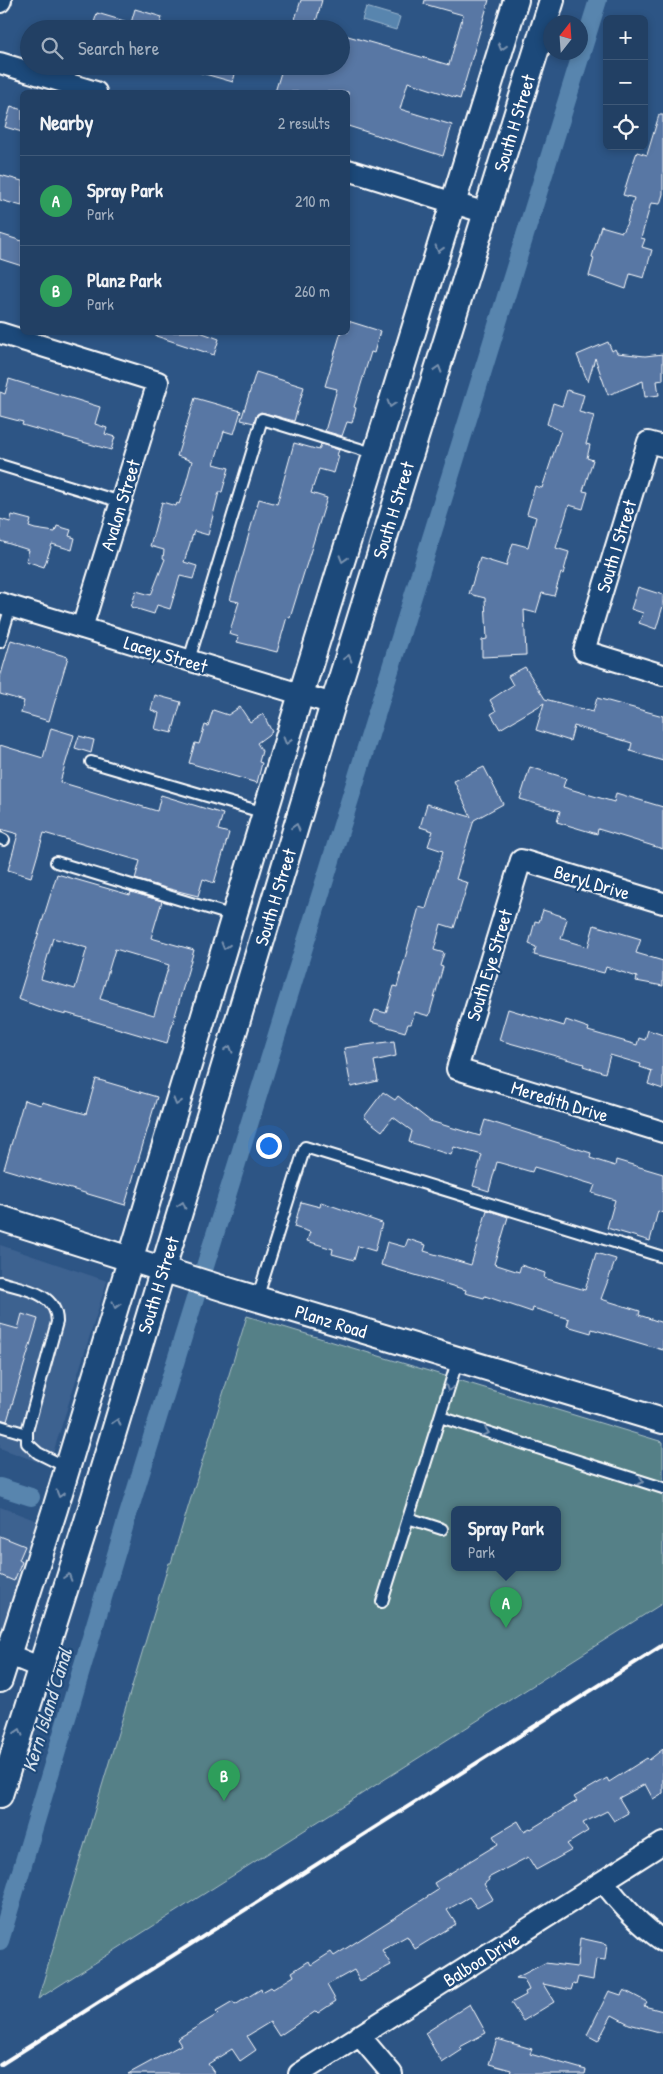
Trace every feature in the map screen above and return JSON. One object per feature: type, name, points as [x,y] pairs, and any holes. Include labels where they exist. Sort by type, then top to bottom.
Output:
[{"type":"street","name":"South H Street","points":[[0,1680],[4,1653],[68,1468],[301,694],[516,0]]},
{"type":"street","name":"South H Street","points":[[0,1795],[39,1666],[87,1521],[333,704],[552,0]]},
{"type":"street","points":[[0,63],[20,69]]},
{"type":"street","points":[[40,75],[89,90]]},
{"type":"street","points":[[350,171],[486,213]]},
{"type":"street","name":"Avalon Street","points":[[0,333],[158,382],[82,628]]},
{"type":"street","name":"South I Street","points":[[656,444],[584,651],[663,675]]},
{"type":"street","name":"Lacey Street","points":[[6,604],[333,704]]},
{"type":"street","name":"Beryl Drive","points":[[521,860],[663,903]]},
{"type":"street","name":"South Eye Street","points":[[457,1069],[521,860]]},
{"type":"street","name":"Meredith Drive","points":[[457,1069],[663,1132]]},
{"type":"street","name":"Planz Road","points":[[0,1218],[257,1299],[663,1421]]},
{"type":"street","points":[[4,1653],[39,1666]]},
{"type":"street","name":"Balboa Drive","points":[[299,2074],[663,1843]]},
{"type":"street","points":[[603,1881],[621,1906],[641,1925],[663,1941]]},
{"type":"street","points":[[359,2036],[392,2074]]},
{"type":"lane","points":[[189,660],[262,419],[376,454]]},
{"type":"lane","points":[[0,465],[121,502]]},
{"type":"lane","points":[[0,642],[6,604]]},
{"type":"lane","points":[[91,762],[265,813]]},
{"type":"lane","points":[[56,862],[234,916]]},
{"type":"lane","points":[[257,1299],[305,1147],[663,1257]]},
{"type":"lane","points":[[0,1282],[48,1299],[54,1305],[57,1322],[27,1434],[27,1443],[30,1448],[68,1468]]},
{"type":"lane","points":[[382,1602],[458,1359]]},
{"type":"lane","points":[[440,1417],[663,1488]]},
{"type":"lane","points":[[0,1426],[27,1434]]},
{"type":"lane","points":[[408,1518],[442,1529]]},
{"type":"shaded area","points":[[366,7],[400,17],[396,30],[362,20]]},
{"type":"shaded area","points":[[0,1245],[107,1281],[49,1466],[0,1448]]},
{"type":"shaded area","points":[[0,1507],[40,1522],[0,1647]]},
{"type":"green space","points":[[247,1316],[663,1442],[663,1603],[38,1999],[169,1563],[171,1563]]},
{"type":"building","points":[[301,0],[322,0],[316,20],[295,20]]},
{"type":"building","points":[[425,0],[489,0],[460,99],[408,82],[400,109],[452,125],[443,156],[350,127],[350,90],[276,90],[280,75],[350,75],[350,37],[449,65],[463,15],[424,4]]},
{"type":"building","points":[[135,9],[162,17],[161,20],[132,20]]},
{"type":"building","points":[[97,13],[121,20],[95,20]]},
{"type":"building","points":[[208,75],[235,75],[233,82]]},
{"type":"building","points":[[11,106],[20,109],[20,131],[5,127]]},
{"type":"building","points":[[659,115],[663,115],[663,194],[660,204],[651,203],[641,238],[645,239],[642,247],[652,250],[644,278],[630,274],[626,289],[589,276],[594,258],[592,257],[601,226],[622,232],[627,223],[634,198],[623,195],[637,152],[647,155]]},
{"type":"building","points":[[0,175],[20,180],[20,205],[0,200]]},
{"type":"building","points":[[0,234],[20,240],[20,265],[0,259]]},
{"type":"building","points":[[350,322],[380,331],[374,353],[371,352],[354,407],[356,408],[352,423],[347,422],[342,436],[325,431],[337,389],[325,386],[340,335],[350,335]]},
{"type":"building","points":[[208,335],[219,339],[214,355],[156,336]]},
{"type":"building","points":[[608,342],[612,351],[615,349],[617,353],[645,356],[663,354],[663,380],[657,381],[659,395],[645,397],[643,381],[608,395],[595,358],[588,382],[577,355]]},
{"type":"building","points":[[256,372],[304,387],[294,421],[261,412],[257,414],[254,423],[241,420]]},
{"type":"building","points":[[9,379],[100,407],[95,424],[107,428],[105,434],[115,437],[111,450],[22,425],[23,422],[0,416],[0,392],[5,394]]},
{"type":"building","points":[[567,390],[584,395],[579,412],[594,416],[586,444],[590,445],[587,458],[593,460],[583,491],[588,492],[583,509],[569,505],[556,548],[569,552],[563,574],[561,573],[554,596],[542,593],[536,613],[524,610],[526,655],[482,657],[482,640],[487,639],[485,598],[469,594],[480,558],[506,566],[513,543],[528,547],[536,517],[527,514],[535,486],[542,488],[561,431],[547,424],[553,403],[562,406]]},
{"type":"building","points":[[195,398],[241,411],[234,434],[224,431],[214,464],[229,468],[222,492],[219,492],[208,535],[194,531],[184,562],[197,566],[193,579],[180,576],[170,609],[157,605],[154,614],[131,607],[136,591],[151,595],[165,559],[163,558],[164,550],[150,546],[162,502],[176,506],[177,503],[179,504],[185,487],[192,461],[177,456]]},
{"type":"building","points":[[294,443],[319,450],[321,444],[339,450],[337,455],[339,456],[334,473],[319,469],[311,493],[327,498],[290,618],[287,617],[277,652],[237,642],[239,637],[229,634],[239,602],[230,600],[259,499],[277,504]]},
{"type":"building","points":[[12,515],[31,520],[29,527],[35,529],[55,532],[57,526],[71,530],[69,536],[75,538],[72,550],[52,544],[44,567],[26,561],[29,550],[0,541],[0,519],[10,522]]},
{"type":"building","points":[[638,587],[663,595],[663,606],[656,629],[639,623],[643,613],[631,609]]},
{"type":"building","points":[[11,640],[68,657],[49,721],[21,713],[24,701],[0,694],[0,678]]},
{"type":"building","points":[[525,667],[545,699],[593,712],[597,698],[663,716],[663,761],[630,751],[632,743],[574,726],[570,741],[536,730],[544,703],[500,729],[491,714],[496,711],[490,700],[513,685],[508,676]]},
{"type":"building","points":[[155,695],[181,702],[172,733],[155,729],[159,713],[151,710]]},
{"type":"building","points":[[240,707],[250,722],[263,714],[272,732],[257,743],[262,751],[259,762],[262,763],[257,783],[189,763],[195,743],[199,744],[205,725],[208,726],[213,710],[228,715]]},
{"type":"building","points":[[51,728],[74,735],[60,782],[157,811],[161,795],[223,814],[218,830],[229,833],[214,883],[203,879],[198,896],[135,879],[140,861],[44,833],[31,877],[8,870],[18,834],[0,829],[0,745],[43,758]]},
{"type":"building","points":[[79,736],[94,740],[91,753],[75,748]]},
{"type":"building","points":[[484,767],[503,804],[474,820],[456,879],[468,883],[454,928],[441,924],[434,950],[444,953],[440,966],[443,967],[429,1016],[415,1012],[411,1024],[408,1024],[405,1032],[371,1022],[375,1010],[386,1013],[394,986],[397,987],[419,907],[426,909],[443,851],[428,846],[433,831],[420,827],[427,804],[471,817],[454,781]]},
{"type":"building","points":[[530,767],[566,778],[563,787],[614,802],[616,793],[663,807],[663,849],[598,829],[597,834],[557,822],[560,811],[520,799]]},
{"type":"building","points":[[57,874],[130,895],[131,892],[162,901],[151,938],[194,950],[167,1043],[66,1013],[66,1015],[51,1011],[18,999]],"holes":[[[53,938],[87,948],[75,989],[41,979]],[[115,949],[169,965],[154,1015],[100,999]]]},
{"type":"building","points":[[543,910],[567,919],[561,939],[588,947],[594,925],[641,939],[636,953],[663,961],[663,986],[636,981],[637,977],[606,967],[604,973],[534,955],[536,947],[529,944],[535,921],[539,922]]},
{"type":"building","points":[[508,1009],[564,1026],[566,1020],[589,1028],[588,1031],[637,1045],[639,1038],[645,1040],[648,1030],[663,1035],[663,1089],[648,1084],[652,1071],[640,1067],[641,1064],[610,1055],[605,1073],[583,1066],[584,1064],[499,1040]]},
{"type":"building","points":[[394,1041],[396,1056],[374,1061],[378,1081],[351,1087],[344,1048]]},
{"type":"building","points":[[96,1079],[157,1097],[125,1205],[4,1169],[24,1100],[41,1105],[42,1102],[86,1114]]},
{"type":"building","points":[[383,1092],[395,1100],[398,1096],[430,1121],[480,1136],[485,1120],[591,1153],[590,1158],[615,1166],[616,1160],[663,1174],[663,1213],[658,1211],[650,1241],[607,1228],[615,1200],[592,1193],[595,1185],[534,1167],[532,1172],[497,1162],[489,1191],[473,1186],[482,1155],[454,1147],[451,1155],[409,1142],[412,1131],[393,1117],[382,1131],[364,1117]]},
{"type":"building","points":[[301,1202],[320,1207],[321,1202],[382,1223],[375,1251],[358,1246],[354,1260],[332,1254],[333,1249],[307,1241],[310,1232],[294,1227]]},
{"type":"building","points":[[487,1210],[508,1217],[494,1264],[519,1272],[521,1265],[545,1273],[544,1278],[585,1290],[596,1253],[616,1259],[601,1299],[640,1311],[639,1315],[663,1323],[663,1350],[592,1329],[591,1333],[567,1326],[569,1319],[533,1308],[532,1312],[485,1296],[484,1298],[465,1293],[466,1290],[381,1265],[387,1242],[405,1247],[408,1239],[426,1245],[424,1251],[471,1265]]},
{"type":"building","points":[[22,1314],[38,1319],[7,1421],[0,1419],[0,1324],[18,1329]]},
{"type":"building","points":[[0,1536],[25,1546],[19,1560],[22,1562],[14,1581],[0,1575]]},
{"type":"building","points":[[663,1749],[663,1793],[653,1799],[645,1784],[619,1798],[628,1813],[614,1821],[607,1811],[583,1823],[588,1831],[567,1844],[572,1850],[536,1870],[528,1857],[488,1878],[489,1880],[484,1884],[493,1899],[477,1908],[469,1897],[447,1910],[456,1924],[415,1949],[407,1936],[382,1950],[391,1965],[360,1981],[354,1970],[327,1985],[336,2001],[318,2013],[316,2011],[279,2036],[270,2022],[247,2036],[256,2050],[240,2061],[232,2049],[208,2064],[215,2074],[128,2074],[181,2045],[177,2039],[218,2014],[216,2012],[233,2002],[235,2005],[261,1989],[262,1992],[271,1987],[273,1989],[294,1976],[292,1972],[309,1961],[311,1965],[331,1952],[334,1956],[438,1890],[434,1883],[498,1844],[493,1836],[518,1821],[524,1831],[531,1829],[577,1801],[574,1797],[607,1778],[609,1782],[647,1758],[649,1760]]},
{"type":"building","points":[[580,1938],[607,1944],[605,1960],[596,1959],[593,1980],[578,1977],[576,1985],[573,1984],[571,1990],[543,1984],[554,2002],[523,2021],[511,2003],[526,1995],[525,1992],[529,1990],[524,1979],[516,1978],[545,1963],[577,1967]]},
{"type":"building","points":[[624,1990],[647,2002],[644,2006],[663,2011],[663,2033],[629,2024],[612,2015],[598,2041],[587,2035],[609,1991],[621,1995]]},
{"type":"building","points":[[470,2004],[486,2033],[460,2047],[462,2050],[442,2063],[425,2033]]},
{"type":"building","points":[[497,2039],[532,2049],[530,2054],[586,2070],[585,2074],[510,2074],[511,2070],[489,2064]]},
{"type":"waterway","name":"Kern Island Canal","points":[[0,1941],[126,1521],[598,0]]},
{"type":"waterway","points":[[0,1487],[31,1497]]},
{"type":"railway","points":[[0,2065],[663,1645]]},
{"type":"place","name":"Spray Park","points":[[506,1628]]},
{"type":"place","name":"Planz Park","points":[[224,1801]]}]
